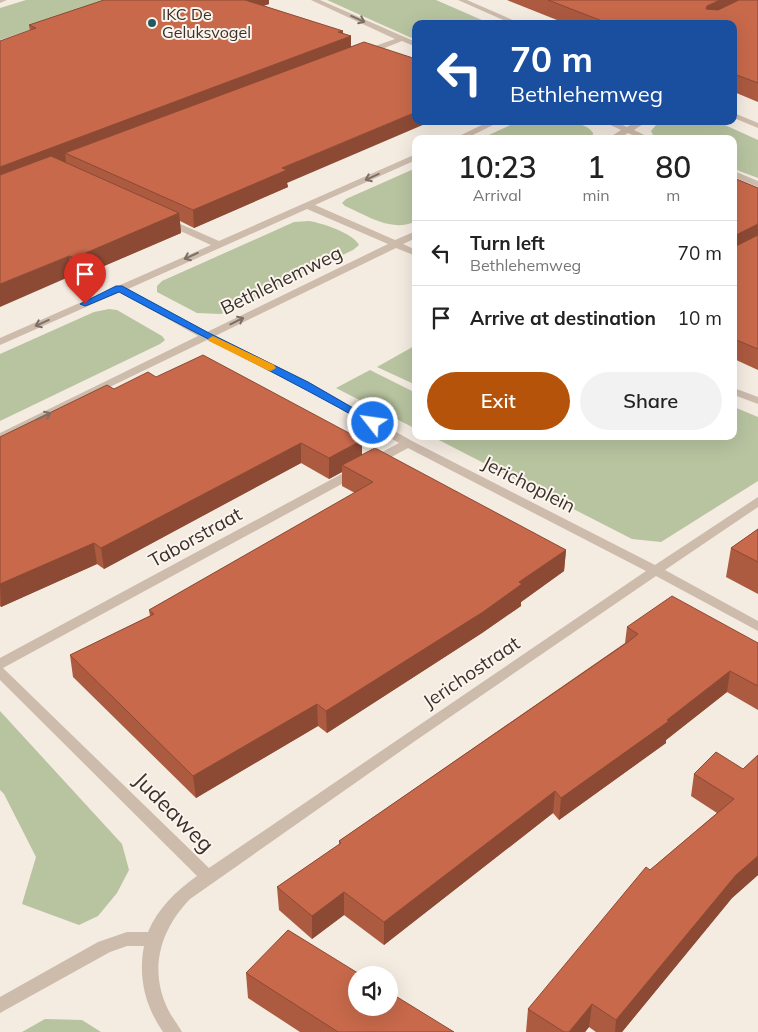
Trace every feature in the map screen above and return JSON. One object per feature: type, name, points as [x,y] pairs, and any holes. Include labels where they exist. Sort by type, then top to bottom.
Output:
[{"type":"street","points":[[0,1],[4,0]]},
{"type":"street","points":[[314,0],[412,43]]},
{"type":"street","points":[[461,0],[509,20]]},
{"type":"street","points":[[351,58],[401,39]]},
{"type":"street","points":[[737,116],[758,126]]},
{"type":"street","points":[[466,135],[487,125]]},
{"type":"street","points":[[616,125],[640,135]]},
{"type":"street","points":[[617,135],[635,125]]},
{"type":"street","points":[[0,342],[412,159]]},
{"type":"street","points":[[737,175],[758,184]]},
{"type":"street","points":[[308,206],[412,251]]},
{"type":"street","points":[[154,216],[218,244]]},
{"type":"street","name":"Bethlehemweg","points":[[0,438],[412,236]]},
{"type":"street","name":"Jerichoplein","points":[[119,288],[206,336],[305,384],[408,443],[657,571],[758,628]]},
{"type":"street","points":[[737,392],[758,401]]},
{"type":"street","name":"Taborstraat","points":[[0,664],[408,443]]},
{"type":"street","name":"Jerichostraat","points":[[208,876],[758,502]]},
{"type":"street","name":"Judeaweg","points":[[0,672],[208,876],[184,894],[166,915],[154,939],[149,966],[151,993],[162,1019],[173,1032]]},
{"type":"street","points":[[0,1006],[104,947],[127,939],[154,939]]},
{"type":"green space","points":[[26,0],[118,0],[0,40],[0,8]]},
{"type":"green space","points":[[327,0],[436,0],[482,20],[412,20],[412,38]]},
{"type":"green space","points":[[510,125],[581,125],[593,133],[593,135],[489,135]]},
{"type":"green space","points":[[656,125],[725,125],[758,140],[758,178],[737,170],[737,135],[653,135],[651,131]]},
{"type":"green space","points":[[412,170],[412,222],[398,225],[380,222],[345,206],[342,203],[346,199]]},
{"type":"green space","points":[[309,221],[329,226],[344,233],[359,245],[353,250],[221,314],[197,313],[157,292],[157,286],[162,281],[294,222]]},
{"type":"green space","points":[[109,309],[117,310],[162,336],[165,340],[0,421],[0,354],[94,312]]},
{"type":"green space","points":[[412,347],[412,383],[377,367]]},
{"type":"green space","points":[[370,370],[412,391],[412,427],[336,388]]},
{"type":"green space","points":[[737,408],[758,417],[758,481],[661,542],[632,539],[439,440],[737,440]]},
{"type":"green space","points":[[0,711],[122,844],[129,870],[117,893],[98,916],[79,925],[22,904],[36,857],[4,794],[0,790]]},
{"type":"green space","points":[[45,1019],[82,1020],[101,1032],[22,1032]]},
{"type":"building","points":[[104,0],[245,0],[343,31],[338,32],[351,36],[0,167],[0,41],[36,28],[29,25]]},
{"type":"building","points":[[548,0],[720,0],[707,6],[706,9],[718,10],[739,0],[758,0],[758,83],[737,75],[737,20],[600,20]]},
{"type":"building","points":[[364,42],[412,58],[412,114],[282,168],[287,170],[193,210],[65,153]]},
{"type":"building","points":[[51,156],[179,213],[74,258],[69,256],[0,284],[0,175]]},
{"type":"building","points":[[737,179],[758,188],[758,224],[737,234]]},
{"type":"building","points":[[758,235],[758,349],[737,340],[737,246]]},
{"type":"building","points":[[203,355],[362,440],[329,458],[301,443],[101,548],[94,543],[0,584],[0,437],[107,385],[114,389],[148,372],[156,377]]},
{"type":"building","points":[[375,448],[566,550],[519,582],[522,584],[483,612],[326,711],[317,704],[193,776],[70,655],[154,614],[149,610],[373,482],[342,465]]},
{"type":"building","points":[[758,529],[758,562],[731,548]]},
{"type":"building","points":[[672,596],[758,643],[758,686],[730,671],[667,720],[669,721],[561,798],[555,791],[384,922],[344,892],[312,916],[277,887],[341,843],[339,841],[628,642],[638,634],[627,627]]},
{"type":"building","points":[[716,752],[743,769],[758,755],[758,856],[736,875],[616,1020],[592,1004],[569,1032],[564,1032],[528,1009],[646,867],[650,870],[734,799],[694,774]]},
{"type":"building","points":[[288,930],[348,967],[348,1016],[398,1016],[398,998],[454,1032],[338,1032],[246,973]]},
{"type":"slow traffic","points":[[213,339],[271,368]]},
{"type":"place","name":"IKC De Geluksvogel","points":[[152,23]]},
{"type":"route","points":[[85,304],[119,288],[206,336],[305,384],[373,423]]}]
